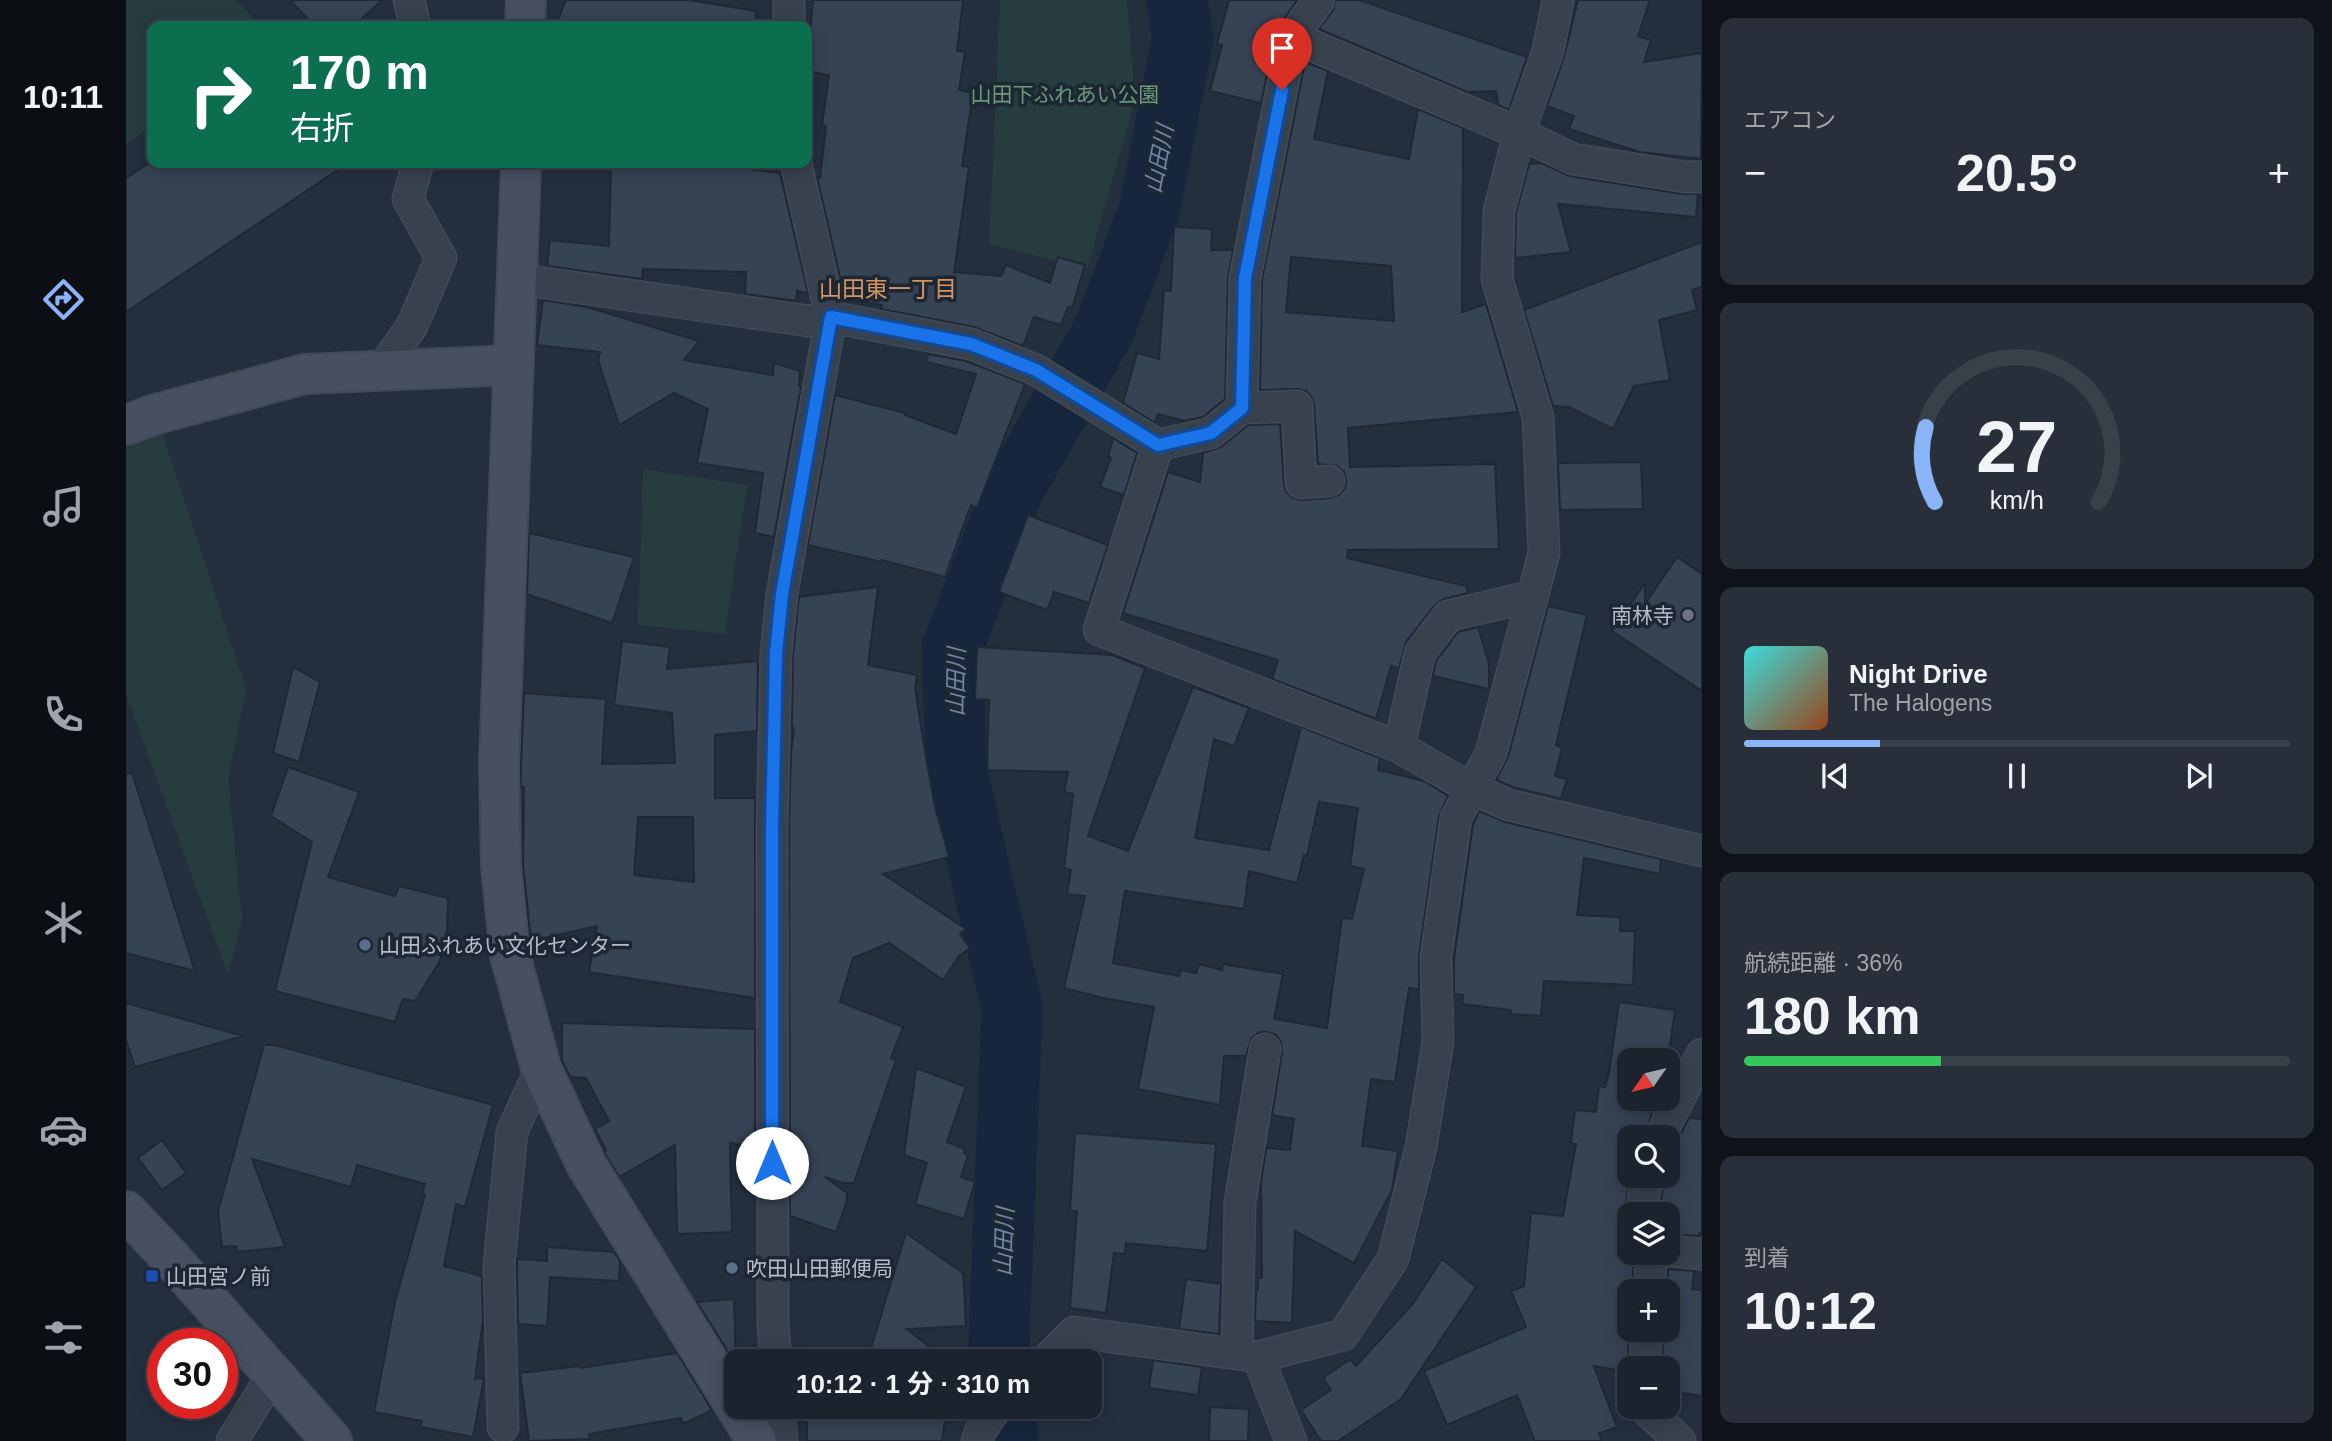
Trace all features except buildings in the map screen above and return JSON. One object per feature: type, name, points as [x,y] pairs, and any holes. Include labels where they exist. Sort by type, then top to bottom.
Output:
[{"type":"street","points":[[409,0],[414,21]]},
{"type":"street","points":[[525,21],[526,0]]},
{"type":"street","points":[[789,0],[789,21]]},
{"type":"street","points":[[1242,408],[1245,278],[1292,37],[1319,0]]},
{"type":"street","points":[[1057,1349],[1074,1332],[1248,1355],[1343,1335],[1393,1259],[1421,1147],[1437,1042],[1436,957],[1456,818],[1491,753],[1544,553],[1538,417],[1497,279],[1499,211],[1519,133],[1548,51],[1559,0]]},
{"type":"street","points":[[1292,37],[1519,133],[1573,159],[1685,177],[1702,177]]},
{"type":"street","points":[[380,371],[412,326],[441,258],[408,199],[417,168]]},
{"type":"street","points":[[521,168],[499,765],[501,866],[510,955],[541,1068],[586,1164],[757,1441]]},
{"type":"street","points":[[775,1349],[772,922],[776,653],[782,594],[831,317],[797,168]]},
{"type":"street","points":[[517,279],[809,321],[831,317],[971,344],[1036,370],[1158,445],[1211,433],[1242,408],[1297,406],[1301,483],[1329,481]]},
{"type":"street","points":[[126,425],[156,414],[305,374],[514,365]]},
{"type":"street","points":[[1158,445],[1099,630],[1399,747],[1472,789],[1509,805],[1702,851]]},
{"type":"street","points":[[1399,747],[1420,653],[1448,616],[1532,596]]},
{"type":"street","points":[[1265,1049],[1240,1202],[1248,1355],[1292,1441]]},
{"type":"street","points":[[1666,1125],[1702,1054]]},
{"type":"street","points":[[503,1427],[499,1265],[512,1132],[541,1068]]},
{"type":"street","points":[[126,1211],[332,1441]]},
{"type":"street","points":[[1680,1252],[1702,1254]]},
{"type":"street","points":[[232,1441],[273,1374]]},
{"type":"street","points":[[780,1419],[782,1441]]},
{"type":"street","points":[[979,1436],[990,1419]]},
{"type":"street","points":[[1656,1419],[1680,1441]]},
{"type":"green space","points":[[126,0],[236,0],[256,21],[147,21],[147,130],[126,144]]},
{"type":"green space","name":"山田下ふれあい公園","points":[[1000,0],[1127,0],[1135,100],[1087,269],[989,244]]},
{"type":"green space","points":[[156,414],[246,689],[228,779],[242,919],[228,975],[126,694],[126,425]]},
{"type":"green space","points":[[643,469],[747,485],[725,634],[638,625]]},
{"type":"waterway","name":"山田川","points":[[999,1349],[1012,1008],[957,774],[952,649],[1013,490],[1105,328],[1149,211],[1183,38],[1177,0]]},
{"type":"waterway","name":"山田川","points":[[1005,1419],[1008,1441]]},
{"type":"place","name":"南林寺","points":[[1688,615]]},
{"type":"place","name":"山田ふれあい文化センター","points":[[365,945]]},
{"type":"place","name":"吹田山田郵便局","points":[[732,1268]]},
{"type":"place","name":"山田宮ノ前","points":[[152,1276]]},
{"type":"district","name":"山田東一丁目","points":[[888,289]]},
{"type":"route","points":[[772,1163],[772,828],[776,653],[782,594],[831,317],[971,344],[1036,370],[1158,445],[1211,433],[1242,408],[1245,278],[1282,90]]}]
